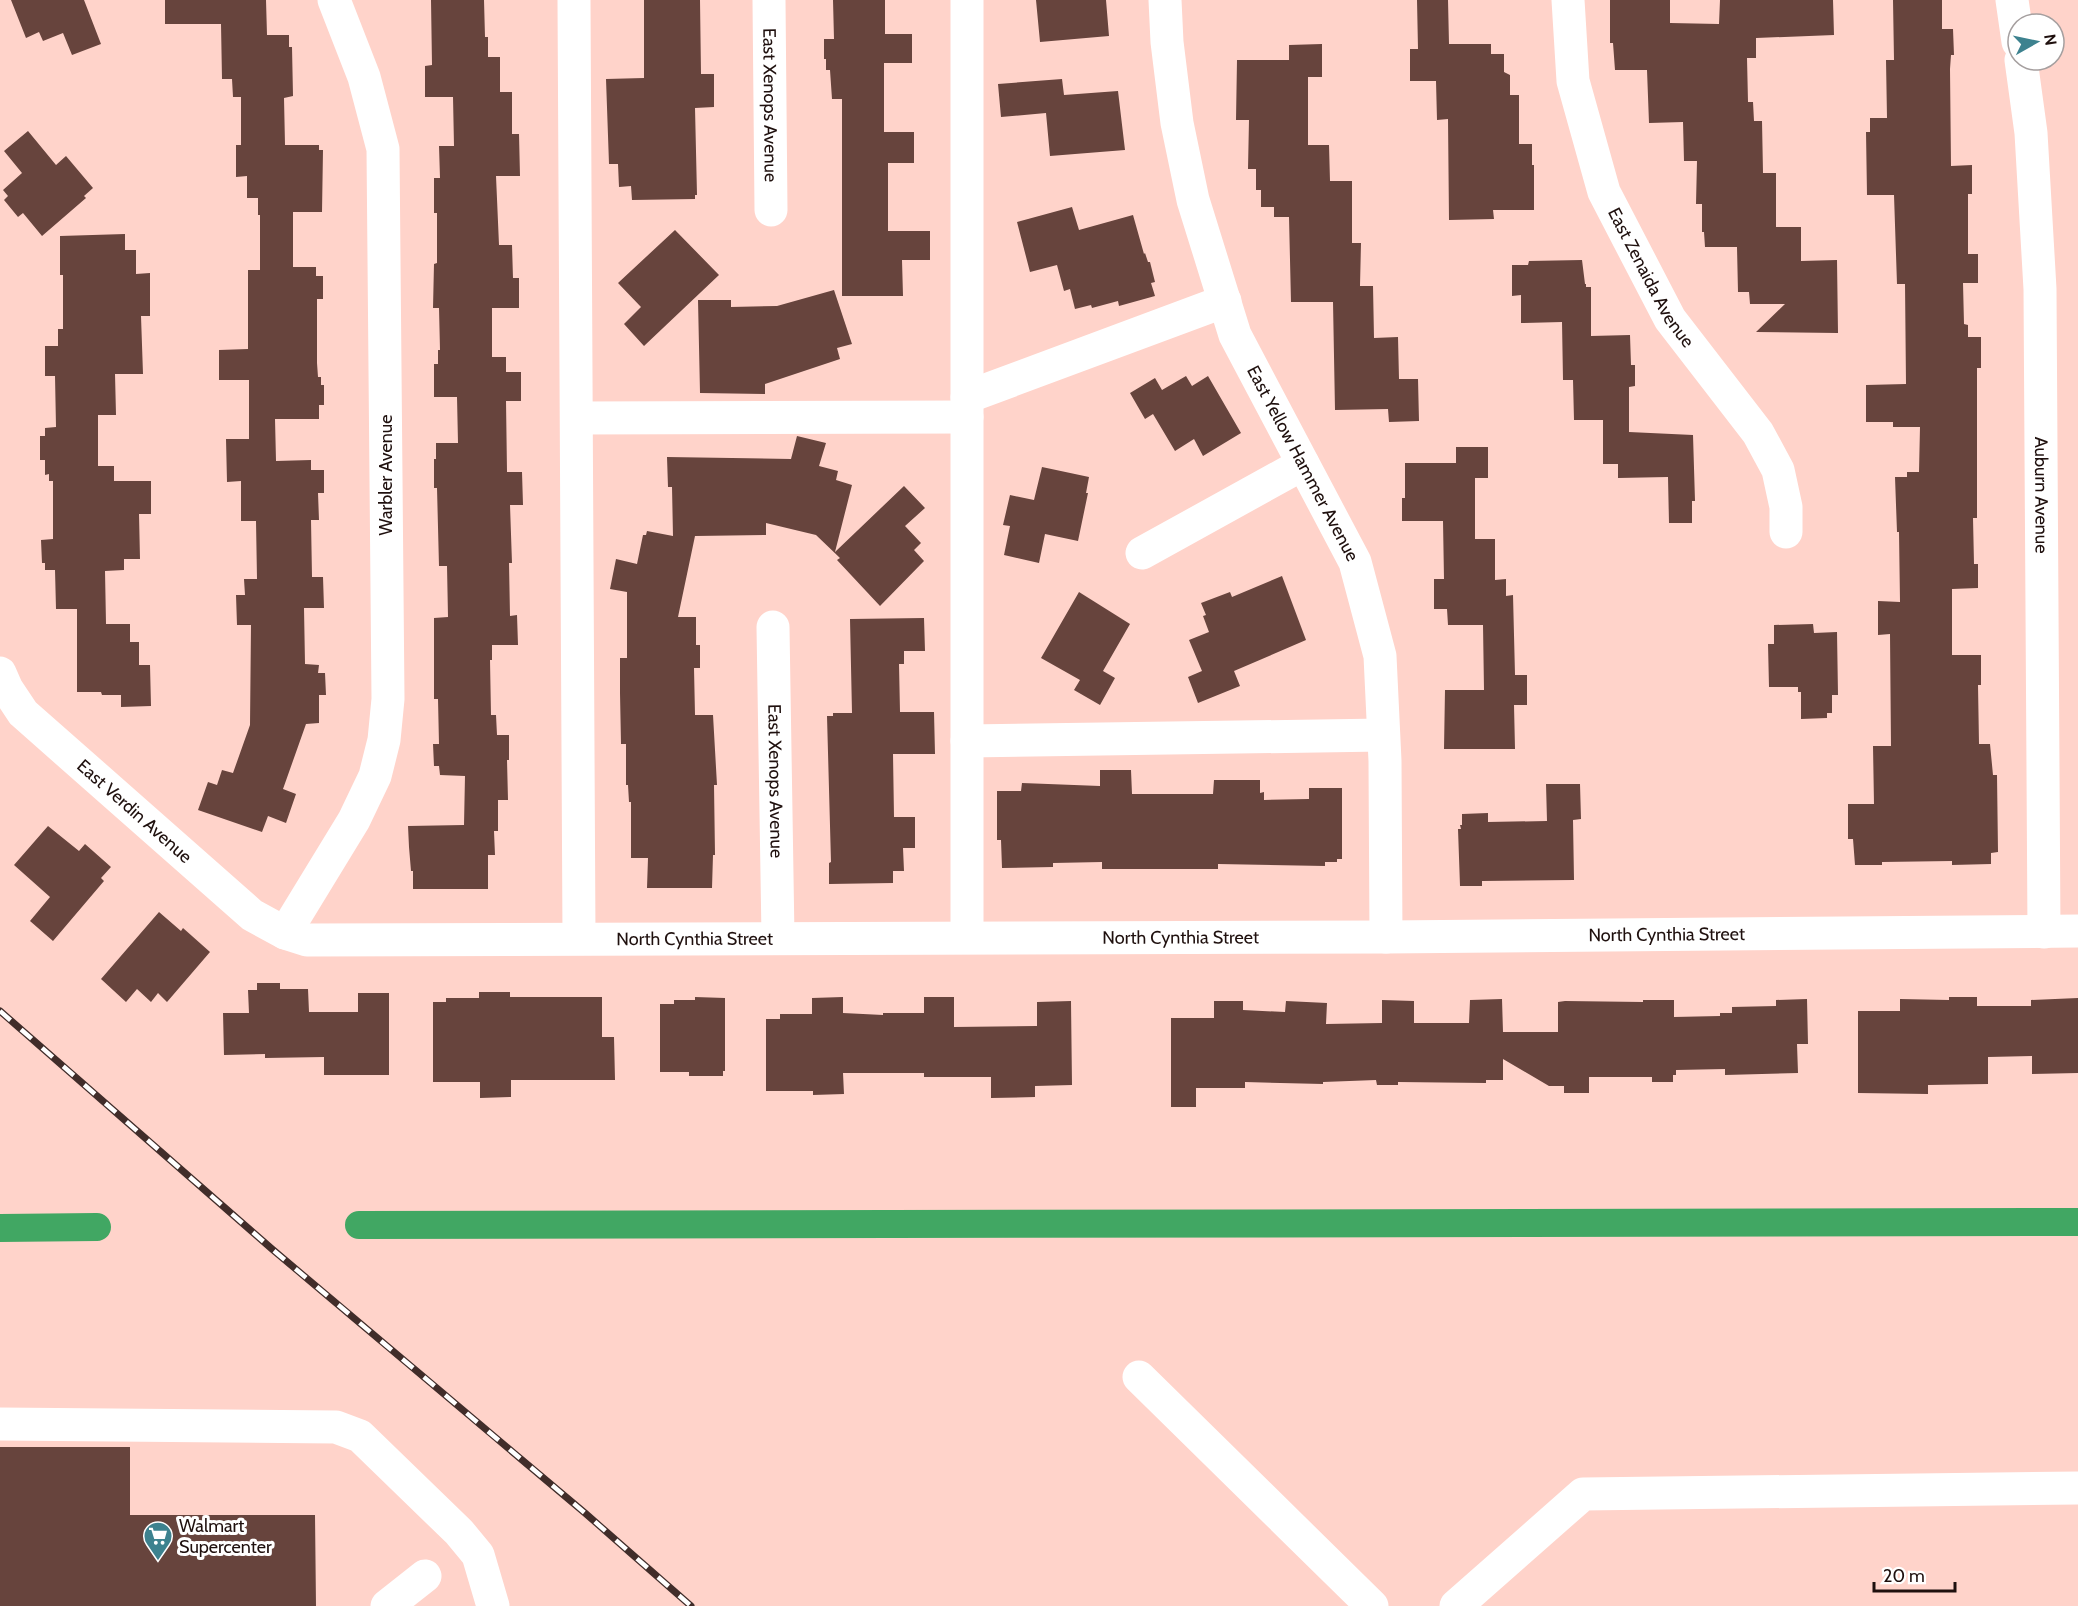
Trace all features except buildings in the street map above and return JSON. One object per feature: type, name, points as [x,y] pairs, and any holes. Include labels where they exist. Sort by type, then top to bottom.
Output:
[{"type":"street","name":"Warbler Avenue","points":[[285,933],[354,820],[375,776],[384,740],[388,699],[383,149],[364,77],[334,0]]},
{"type":"street","points":[[574,0],[579,938]]},
{"type":"street","name":"East Xenops Avenue","points":[[769,0],[771,210]]},
{"type":"street","points":[[967,0],[967,937]]},
{"type":"street","name":"East Yellow Hammer Avenue","points":[[1165,0],[1167,42],[1177,123],[1193,200],[1235,335],[1355,562],[1380,656],[1386,937]]},
{"type":"street","name":"East Zenaida Avenue","points":[[1568,0],[1573,81],[1604,192],[1670,319],[1758,433],[1778,470],[1786,507],[1786,532]]},
{"type":"street","name":"Auburn Avenue","points":[[2023,72],[2031,133],[2040,289],[2044,932]]},
{"type":"street","points":[[577,418],[967,407],[1225,301]]},
{"type":"street","points":[[1142,553],[1303,464]]},
{"type":"street","name":"East Xenops Avenue","points":[[773,627],[778,937]]},
{"type":"street","name":"East Verdin Avenue","points":[[0,674],[23,712],[252,915],[285,933]]},
{"type":"street","points":[[967,741],[1383,735]]},
{"type":"street","name":"North Cynthia Street","points":[[285,933],[307,940],[326,940],[1386,937],[2078,931]]},
{"type":"street","points":[[1139,1377],[1372,1606]]},
{"type":"street","points":[[0,1424],[336,1426],[360,1436],[459,1532],[478,1555],[493,1606]]},
{"type":"street","points":[[1456,1606],[1583,1494],[2078,1488]]},
{"type":"street","points":[[387,1606],[425,1576]]},
{"type":"waterway","points":[[359,1225],[2078,1222]]},
{"type":"waterway","points":[[0,1228],[97,1227]]},
{"type":"railway","points":[[0,1011],[272,1249],[585,1513],[691,1606]]},
{"type":"place","name":"Walmart Supercenter","points":[[158,1562]]}]
